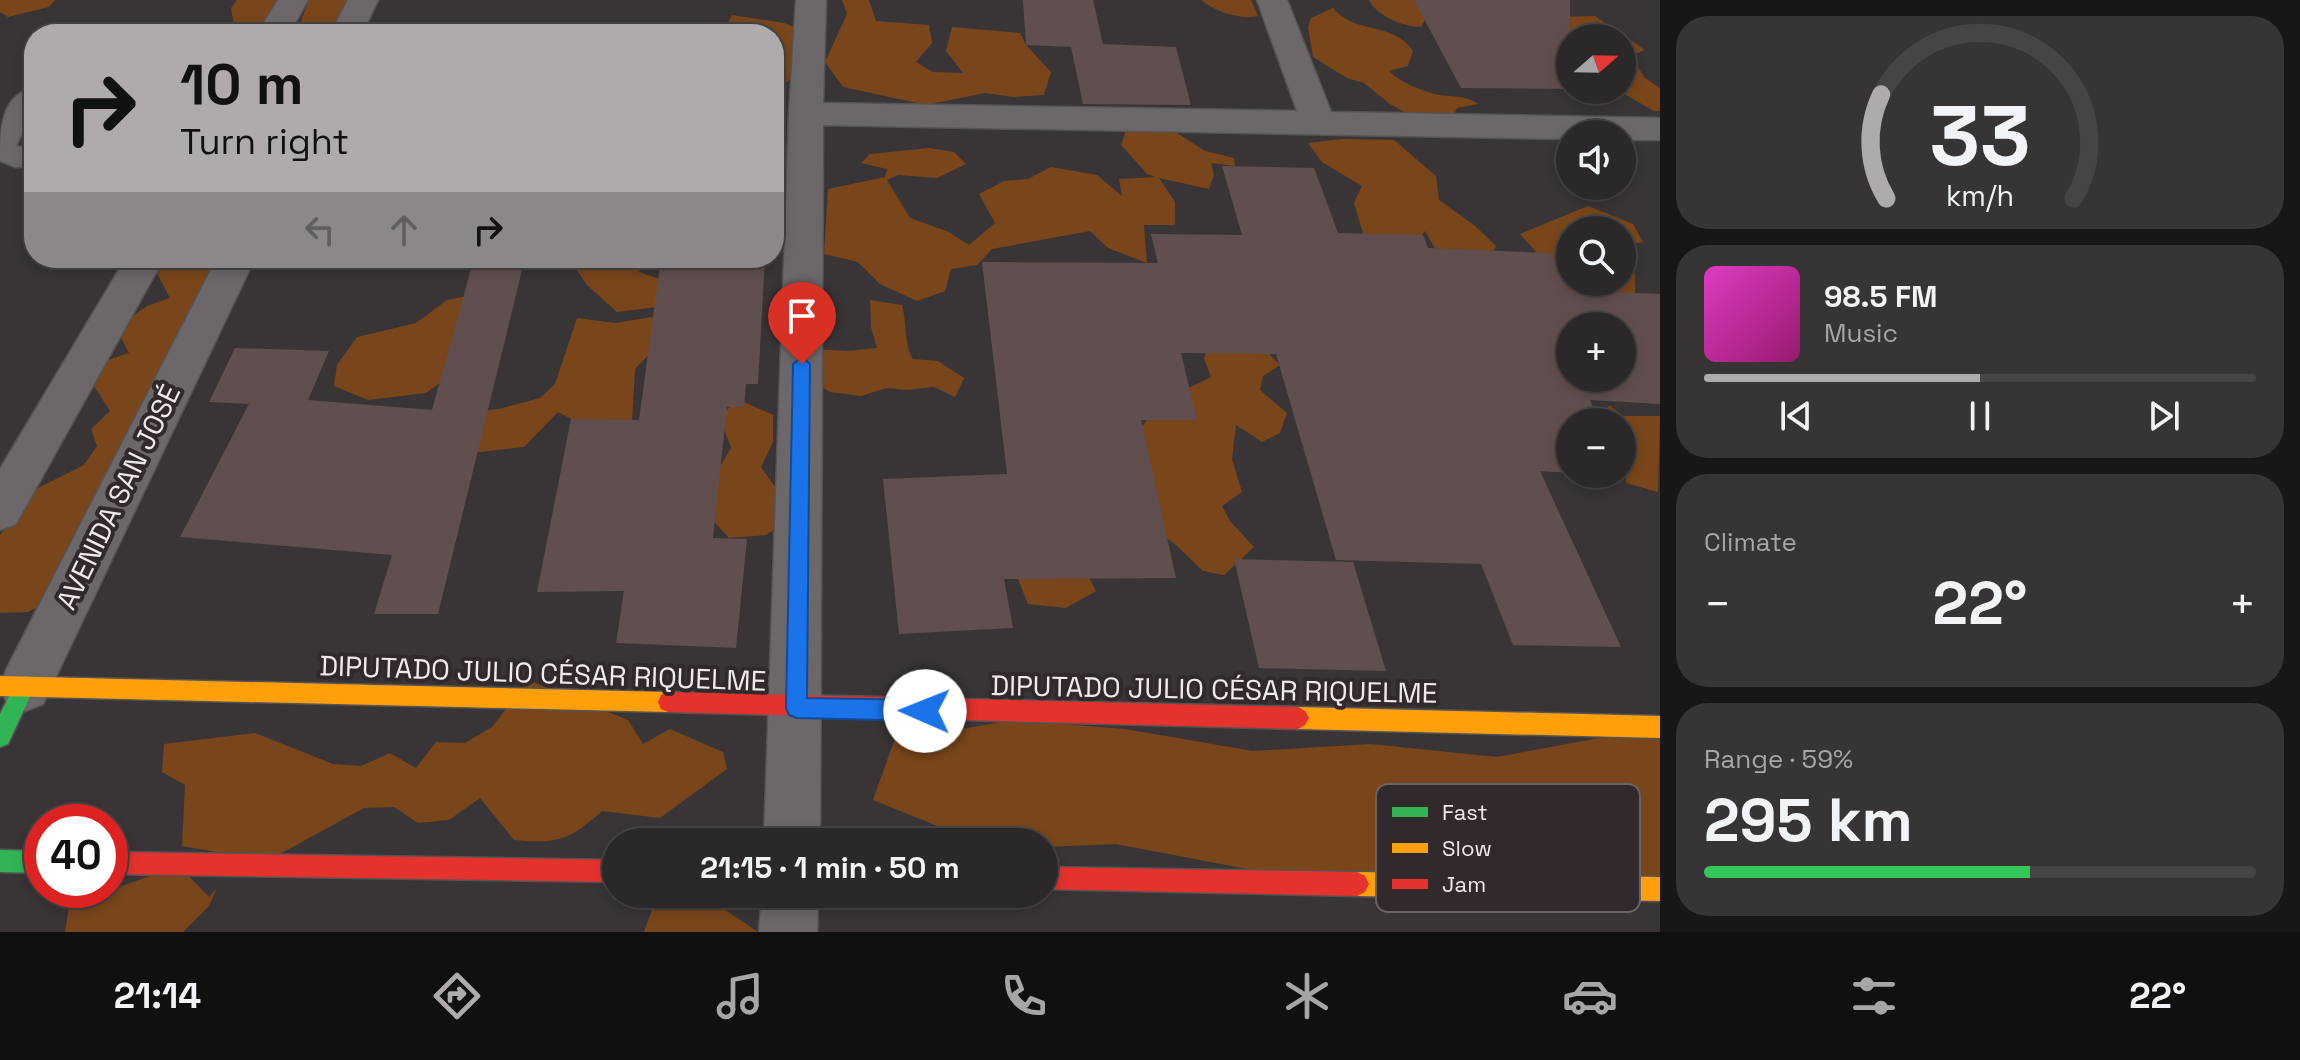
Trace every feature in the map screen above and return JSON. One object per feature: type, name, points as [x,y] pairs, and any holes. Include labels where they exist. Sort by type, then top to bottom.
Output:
[{"type":"street","points":[[279,24],[293,0]]},
{"type":"street","points":[[351,24],[363,0]]},
{"type":"street","points":[[793,828],[806,114],[811,0]]},
{"type":"street","points":[[1272,0],[1318,123]]},
{"type":"street","points":[[806,114],[1660,129]]},
{"type":"street","points":[[0,510],[139,268]]},
{"type":"street","name":"AVENIDA SAN JOSÉ","points":[[0,736],[12,686],[231,268]]},
{"type":"street","name":"DIPUTADO JULIO CÉSAR RIQUELME","points":[[12,686],[797,708],[1660,727]]},
{"type":"street","points":[[0,861],[24,862]]},
{"type":"street","points":[[128,863],[602,871]]},
{"type":"street","points":[[1058,878],[1376,884]]},
{"type":"street","points":[[1640,889],[1660,889]]},
{"type":"street","points":[[788,932],[789,908]]},
{"type":"lane","points":[[24,105],[9,128],[1,149],[15,158],[24,158]]},
{"type":"shaded area","points":[[0,0],[55,0],[49,7],[8,17],[0,12]]},
{"type":"shaded area","points":[[237,0],[300,0],[285,24],[234,24],[231,8]]},
{"type":"shaded area","points":[[309,0],[359,0],[352,24],[300,24]]},
{"type":"shaded area","points":[[842,0],[869,0],[876,21],[929,25],[932,43],[916,62],[933,72],[963,73],[946,51],[952,27],[1020,33],[1026,45],[1051,72],[1044,95],[1013,97],[985,93],[926,105],[843,87],[825,62],[847,14]]},
{"type":"shaded area","points":[[1201,0],[1251,0],[1258,16],[1228,14]]},
{"type":"shaded area","points":[[1369,0],[1451,0],[1432,7],[1421,27],[1392,20]]},
{"type":"shaded area","points":[[1333,8],[1352,22],[1385,31],[1405,42],[1413,51],[1408,66],[1389,71],[1399,79],[1429,92],[1462,97],[1478,104],[1457,108],[1451,120],[1421,121],[1390,104],[1364,83],[1347,78],[1313,57],[1308,27],[1311,18]]},
{"type":"shaded area","points":[[732,15],[784,23],[799,29],[798,67],[788,82],[784,82],[784,24],[727,24]]},
{"type":"shaded area","points":[[1595,16],[1607,24],[1565,24],[1562,17]]},
{"type":"shaded area","points":[[1636,44],[1645,50],[1636,54]]},
{"type":"shaded area","points":[[1636,64],[1645,78],[1660,88],[1660,111],[1636,101]]},
{"type":"shaded area","points":[[1128,125],[1166,126],[1205,151],[1234,158],[1235,166],[1211,163],[1214,175],[1209,189],[1159,178],[1175,202],[1175,225],[1144,225],[1147,263],[1108,248],[1090,231],[992,249],[977,265],[951,269],[945,291],[917,301],[880,284],[858,262],[824,254],[828,189],[885,177],[887,169],[861,163],[870,154],[929,148],[954,152],[966,164],[937,178],[898,175],[887,180],[910,218],[949,232],[969,245],[995,223],[979,194],[1004,181],[1028,179],[1051,167],[1097,175],[1122,196],[1119,179],[1155,177],[1147,174],[1121,145]]},
{"type":"shaded area","points":[[1342,139],[1394,140],[1436,176],[1439,200],[1474,225],[1496,246],[1488,266],[1443,262],[1425,231],[1406,253],[1366,243],[1354,203],[1362,186],[1322,162],[1308,143]]},
{"type":"shaded area","points":[[1588,206],[1613,216],[1564,216]]},
{"type":"shaded area","points":[[1556,219],[1556,294],[1545,294],[1555,273],[1520,234]]},
{"type":"shaded area","points":[[1636,229],[1643,242],[1636,243]]},
{"type":"shaded area","points":[[154,268],[231,268],[125,445],[118,447],[107,488],[122,523],[107,572],[28,612],[0,613],[0,535],[32,491],[84,465],[97,446],[91,429],[110,411],[90,380],[105,361],[129,353],[121,338],[126,321],[147,306],[170,298]]},
{"type":"shaded area","points":[[576,268],[641,268],[639,272],[683,287],[657,307],[617,312],[587,285]]},
{"type":"shaded area","points":[[482,293],[463,366],[426,393],[368,400],[334,386],[337,365],[357,337],[416,323],[447,300]]},
{"type":"shaded area","points":[[870,300],[902,305],[908,347],[913,359],[938,361],[964,378],[955,397],[934,387],[907,390],[886,388],[861,396],[830,392],[817,384],[815,349],[847,351],[877,348],[871,327]]},
{"type":"shaded area","points":[[658,316],[657,346],[635,369],[632,422],[597,432],[558,412],[524,447],[480,452],[423,442],[458,413],[499,409],[540,398],[555,384],[577,318],[615,323]]},
{"type":"shaded area","points":[[1213,335],[1256,341],[1280,365],[1263,376],[1260,390],[1287,413],[1280,433],[1262,442],[1236,425],[1232,459],[1242,492],[1222,506],[1230,521],[1254,547],[1224,575],[1203,571],[1176,545],[1119,504],[1118,477],[1143,425],[1166,399],[1211,377],[1204,359]]},
{"type":"shaded area","points":[[737,399],[773,415],[773,442],[761,467],[781,495],[789,520],[766,535],[729,538],[698,504],[731,448],[720,417]]},
{"type":"shaded area","points":[[1636,416],[1660,416],[1658,492],[1636,486]]},
{"type":"shaded area","points":[[1072,545],[1096,591],[1066,608],[1028,604],[1014,569]]},
{"type":"shaded area","points":[[528,680],[628,720],[643,744],[670,729],[723,752],[727,769],[660,818],[602,811],[572,834],[553,840],[514,840],[480,798],[449,820],[418,823],[394,807],[364,808],[267,861],[182,846],[185,785],[162,772],[164,744],[255,733],[333,764],[361,766],[390,753],[416,768],[436,742],[465,743],[492,727]]},
{"type":"shaded area","points":[[1013,720],[1125,729],[1253,751],[1371,744],[1497,757],[1609,736],[1660,737],[1660,882],[1640,881],[1640,784],[1376,784],[1376,874],[1252,870],[1116,844],[1058,846],[1058,828],[942,828],[873,800],[894,741]]},
{"type":"shaded area","points":[[179,866],[209,897],[217,888],[209,906],[183,932],[65,932],[69,908],[128,908],[128,884]]},
{"type":"shaded area","points":[[653,908],[723,908],[758,932],[644,932]]},
{"type":"building","points":[[1023,0],[1093,0],[1103,44],[1176,47],[1191,105],[1083,104],[1071,47],[1026,45]]},
{"type":"building","points":[[1414,0],[1570,0],[1570,24],[1556,24],[1556,89],[1461,88]]},
{"type":"building","points":[[1222,166],[1314,168],[1338,233],[1423,235],[1428,248],[1550,253],[1556,265],[1556,296],[1660,294],[1660,404],[1590,400],[1594,408],[1556,408],[1556,472],[1540,471],[1621,647],[1513,645],[1481,564],[1336,560],[1276,354],[1181,353],[1197,420],[1141,420],[1176,578],[1004,579],[1013,628],[899,634],[883,479],[1007,474],[982,262],[1158,263],[1151,234],[1242,235]]},
{"type":"building","points":[[471,268],[523,268],[438,614],[374,614],[392,555],[180,537],[249,404],[209,402],[235,348],[329,351],[308,400],[432,410]]},
{"type":"building","points":[[660,268],[764,268],[758,384],[746,384],[744,407],[727,407],[713,538],[747,539],[736,648],[616,643],[624,591],[537,592],[571,419],[639,420]]},
{"type":"building","points":[[1234,559],[1353,562],[1386,671],[1259,668]]},
{"type":"traffic: fast","points":[[0,736],[25,686]]},
{"type":"traffic: fast","points":[[0,861],[24,862]]},
{"type":"traffic: slow","points":[[0,686],[668,702]]},
{"type":"traffic: slow","points":[[1298,718],[1660,727]]},
{"type":"traffic: slow","points":[[1357,884],[1376,884]]},
{"type":"traffic: slow","points":[[1640,889],[1660,889]]},
{"type":"traffic: jam","points":[[668,702],[1298,718]]},
{"type":"traffic: jam","points":[[128,863],[602,871]]},
{"type":"traffic: jam","points":[[1058,878],[1357,884]]},
{"type":"route","points":[[802,364],[797,708],[925,711]]}]
